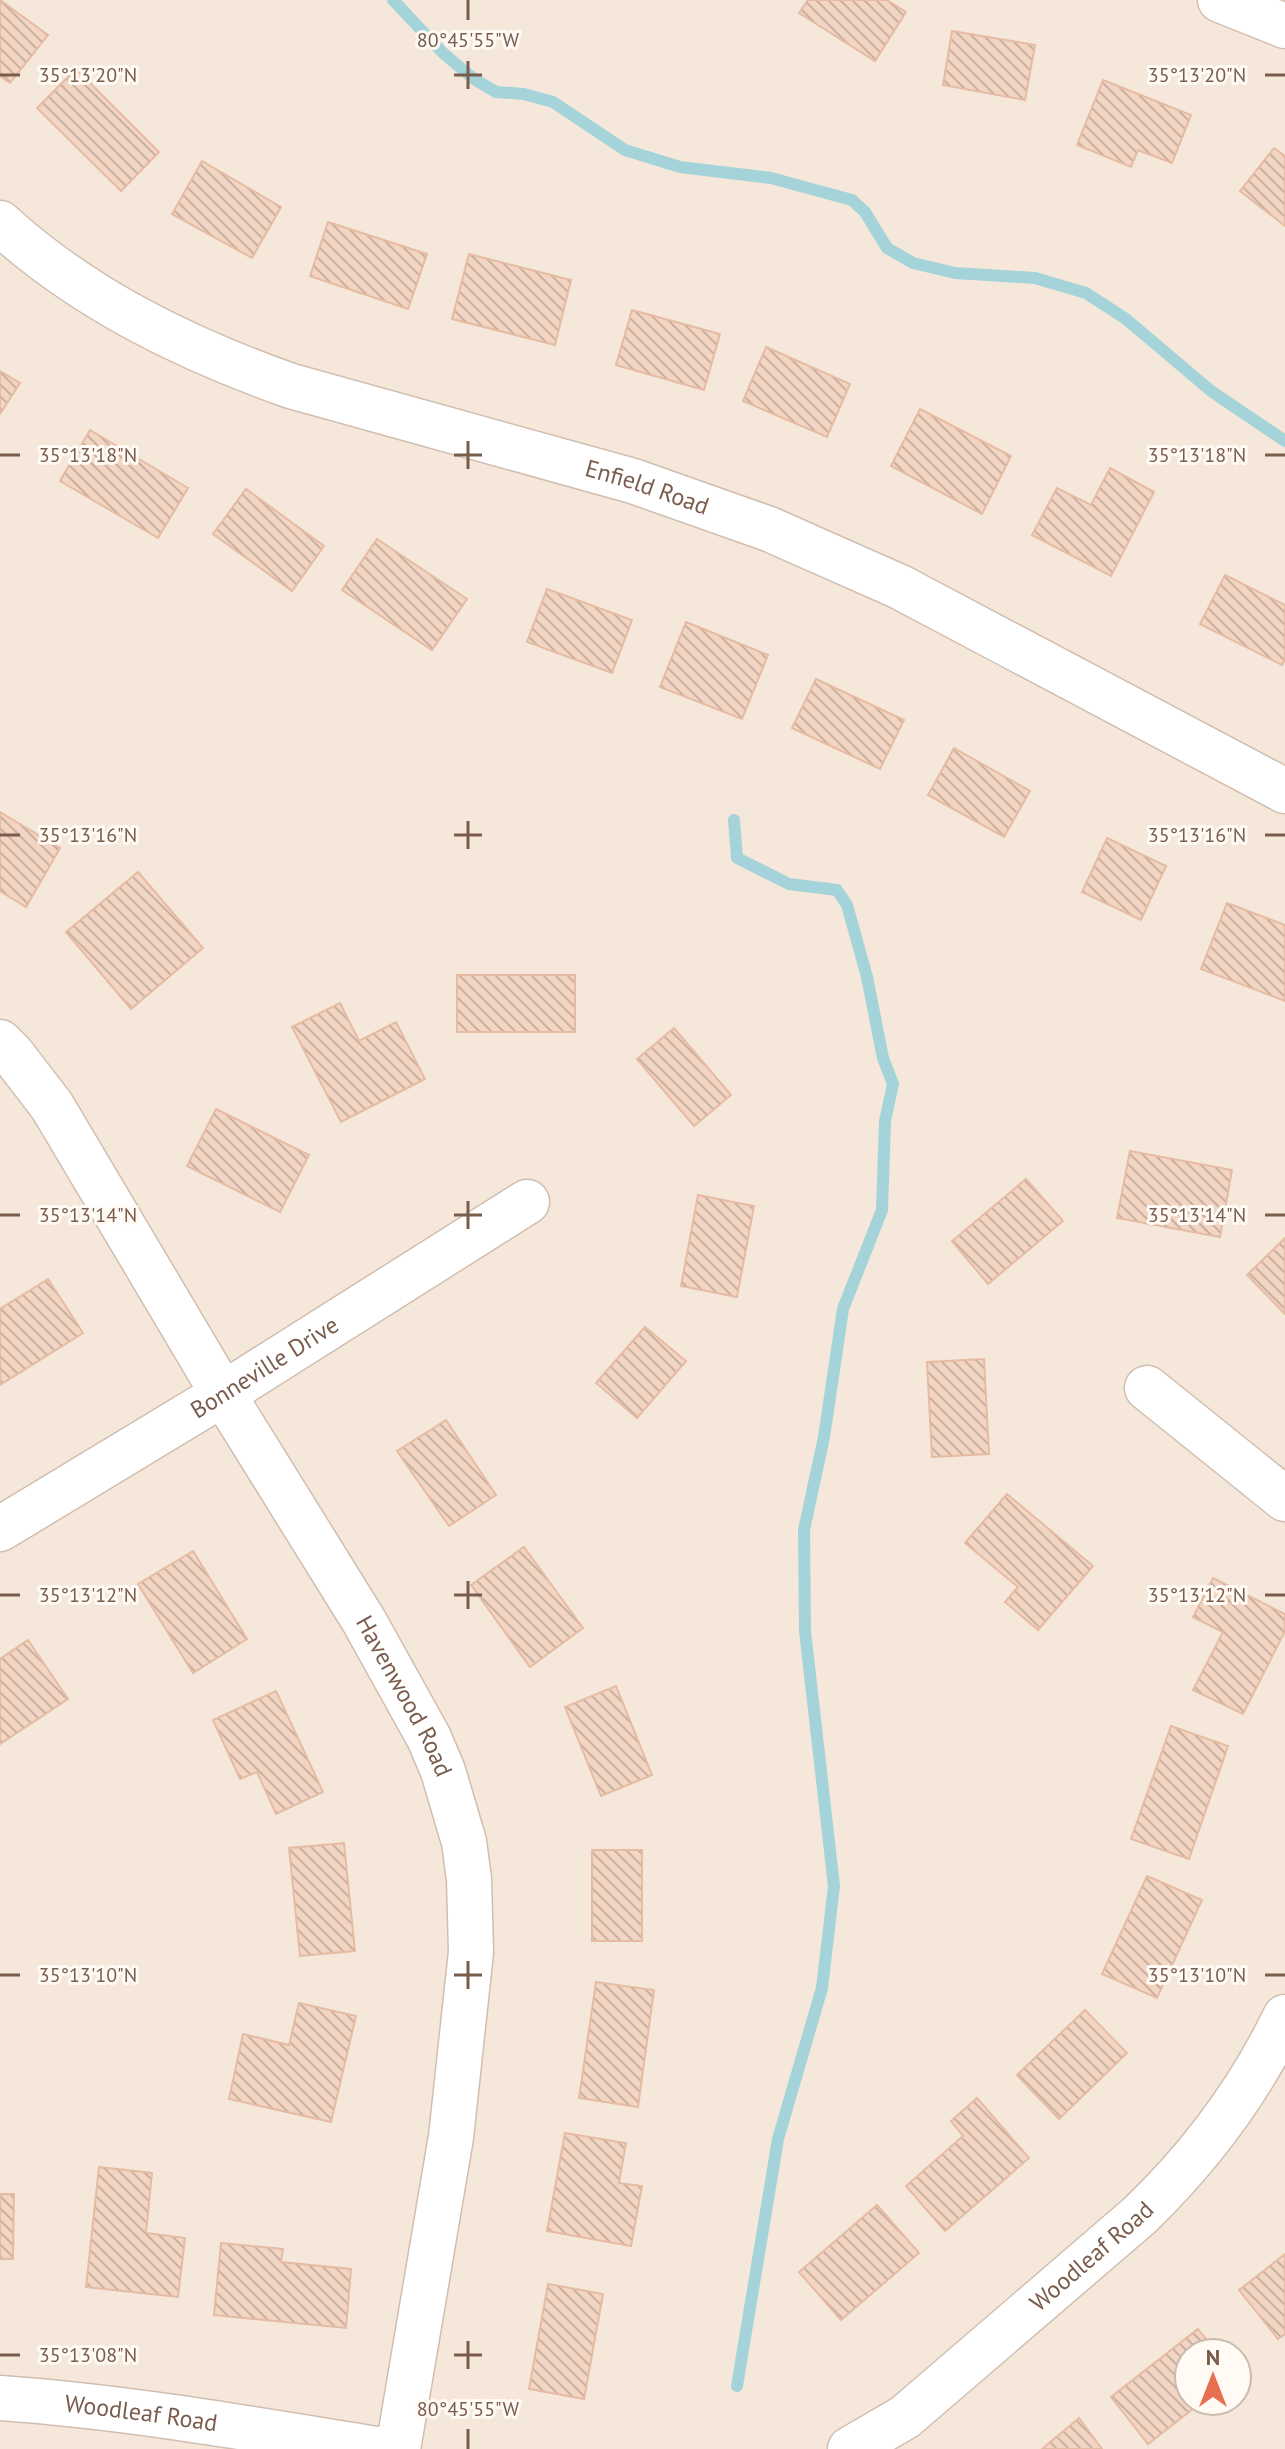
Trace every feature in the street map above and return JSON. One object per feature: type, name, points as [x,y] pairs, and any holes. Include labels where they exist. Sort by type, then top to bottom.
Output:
[{"type":"street","points":[[1220,0],[1285,26]]},
{"type":"street","name":"Enfield Road","points":[[0,223],[61,274],[149,326],[243,369],[291,386],[633,481],[769,529],[900,587],[1285,791]]},
{"type":"street","name":"Havenwood Road","points":[[0,1042],[52,1106],[223,1394],[364,1621],[429,1738],[443,1771],[464,1842],[470,1908],[468,1983],[451,2137],[398,2449]]},
{"type":"street","name":"Bonneville Drive","points":[[0,1529],[223,1394],[527,1202]]},
{"type":"street","points":[[1147,1388],[1285,1499]]},
{"type":"street","name":"Woodleaf Road","points":[[850,2449],[905,2417],[1171,2186],[1226,2120],[1285,2017]]},
{"type":"street","name":"Woodleaf Road","points":[[0,2398],[67,2403],[189,2419],[377,2449]]},
{"type":"shaded area","points":[[0,0],[1285,0],[1285,2449],[0,2449]]},
{"type":"building","points":[[0,0],[48,35],[10,83],[0,76]]},
{"type":"building","points":[[808,0],[887,0],[906,12],[875,61],[799,13]]},
{"type":"building","points":[[952,31],[1035,45],[1025,100],[943,85]]},
{"type":"building","points":[[76,69],[159,152],[121,191],[37,108]]},
{"type":"building","points":[[1103,80],[1191,115],[1172,163],[1138,150],[1131,167],[1077,145]]},
{"type":"building","points":[[1274,148],[1285,156],[1285,226],[1240,191]]},
{"type":"building","points":[[202,161],[281,207],[252,258],[172,214]]},
{"type":"building","points":[[328,222],[427,254],[408,309],[310,276]]},
{"type":"building","points":[[469,254],[571,280],[555,345],[452,319]]},
{"type":"building","points":[[632,310],[720,334],[704,390],[616,365]]},
{"type":"building","points":[[766,347],[850,384],[827,437],[743,401]]},
{"type":"building","points":[[0,371],[20,383],[0,414]]},
{"type":"building","points":[[920,409],[1011,456],[982,514],[891,466]]},
{"type":"building","points":[[90,430],[188,488],[158,538],[60,481]]},
{"type":"building","points":[[1110,468],[1154,492],[1111,576],[1032,535],[1057,488],[1091,505]]},
{"type":"building","points":[[246,489],[324,546],[292,591],[213,534]]},
{"type":"building","points":[[377,539],[467,599],[432,650],[342,590]]},
{"type":"building","points":[[1225,575],[1285,605],[1285,659],[1282,665],[1200,624]]},
{"type":"building","points":[[547,589],[632,620],[612,673],[527,642]]},
{"type":"building","points":[[686,622],[768,655],[742,719],[660,687]]},
{"type":"building","points":[[816,679],[904,720],[880,769],[792,728]]},
{"type":"building","points":[[954,748],[1030,791],[1004,837],[928,795]]},
{"type":"building","points":[[0,812],[60,848],[26,907],[0,891]]},
{"type":"building","points":[[1107,838],[1166,866],[1141,920],[1082,892]]},
{"type":"building","points":[[138,872],[203,948],[131,1009],[66,932]]},
{"type":"building","points":[[1227,903],[1285,925],[1285,1001],[1201,969]]},
{"type":"building","points":[[457,975],[575,975],[575,1032],[457,1032]]},
{"type":"building","points":[[340,1003],[359,1041],[396,1022],[425,1079],[341,1122],[292,1027]]},
{"type":"building","points":[[674,1028],[731,1095],[694,1126],[637,1059]]},
{"type":"building","points":[[216,1109],[309,1155],[280,1212],[187,1166]]},
{"type":"building","points":[[1130,1151],[1232,1170],[1220,1237],[1117,1218]]},
{"type":"building","points":[[1026,1179],[1063,1221],[988,1284],[952,1241]]},
{"type":"building","points":[[698,1195],[754,1206],[737,1297],[681,1286]]},
{"type":"building","points":[[1285,1238],[1285,1314],[1247,1275]]},
{"type":"building","points":[[48,1279],[83,1333],[0,1385],[0,1309]]},
{"type":"building","points":[[645,1327],[686,1361],[637,1418],[596,1383]]},
{"type":"building","points":[[984,1359],[989,1454],[932,1457],[927,1362]]},
{"type":"building","points":[[446,1420],[496,1495],[449,1526],[397,1451]]},
{"type":"building","points":[[1007,1494],[1093,1566],[1038,1630],[1005,1602],[1018,1587],[965,1543]]},
{"type":"building","points":[[524,1547],[583,1628],[530,1667],[471,1585]]},
{"type":"building","points":[[193,1551],[247,1639],[193,1673],[138,1584]]},
{"type":"building","points":[[1213,1578],[1285,1614],[1285,1631],[1243,1714],[1193,1690],[1223,1632],[1193,1617]]},
{"type":"building","points":[[28,1640],[68,1699],[0,1744],[0,1659]]},
{"type":"building","points":[[616,1686],[652,1775],[601,1796],[565,1707]]},
{"type":"building","points":[[276,1691],[323,1792],[276,1814],[257,1772],[240,1779],[213,1720]]},
{"type":"building","points":[[1171,1726],[1228,1746],[1189,1859],[1131,1839]]},
{"type":"building","points":[[344,1843],[355,1951],[300,1956],[289,1848]]},
{"type":"building","points":[[592,1850],[642,1850],[642,1941],[592,1941]]},
{"type":"building","points":[[1147,1876],[1202,1900],[1157,1998],[1102,1974]]},
{"type":"building","points":[[596,1982],[654,1990],[638,2107],[579,2098]]},
{"type":"building","points":[[299,2003],[356,2016],[331,2122],[229,2099],[243,2034],[289,2045]]},
{"type":"building","points":[[1085,2010],[1127,2053],[1059,2119],[1017,2075]]},
{"type":"building","points":[[977,2098],[1029,2158],[945,2231],[906,2186],[963,2136],[951,2121]]},
{"type":"building","points":[[565,2133],[626,2143],[619,2183],[642,2186],[631,2246],[547,2231]]},
{"type":"building","points":[[99,2167],[152,2173],[146,2233],[185,2238],[178,2297],[86,2287]]},
{"type":"building","points":[[0,2194],[14,2194],[13,2259],[0,2259]]},
{"type":"building","points":[[877,2205],[919,2253],[841,2320],[799,2272]]},
{"type":"building","points":[[221,2243],[283,2249],[281,2262],[351,2269],[346,2328],[214,2315]]},
{"type":"building","points":[[1285,2254],[1285,2334],[1278,2339],[1239,2290]]},
{"type":"building","points":[[548,2284],[603,2294],[584,2399],[529,2389]]},
{"type":"building","points":[[1198,2329],[1204,2337],[1188,2337]]},
{"type":"building","points":[[1173,2349],[1173,2417],[1183,2417],[1148,2444],[1111,2397]]},
{"type":"building","points":[[1079,2418],[1102,2449],[1042,2449]]},
{"type":"waterway","points":[[393,0],[443,53],[474,79],[496,92],[524,94],[553,102],[625,150],[680,167],[771,178],[852,200],[865,212],[887,248],[913,263],[955,273],[1035,278],[1086,293],[1126,319],[1211,391],[1285,441]]},
{"type":"waterway","points":[[734,820],[737,858],[789,884],[837,890],[847,905],[867,977],[883,1058],[893,1084],[885,1121],[882,1210],[843,1309],[824,1437],[804,1530],[805,1631],[834,1886],[822,1988],[778,2139],[737,2386]]}]
